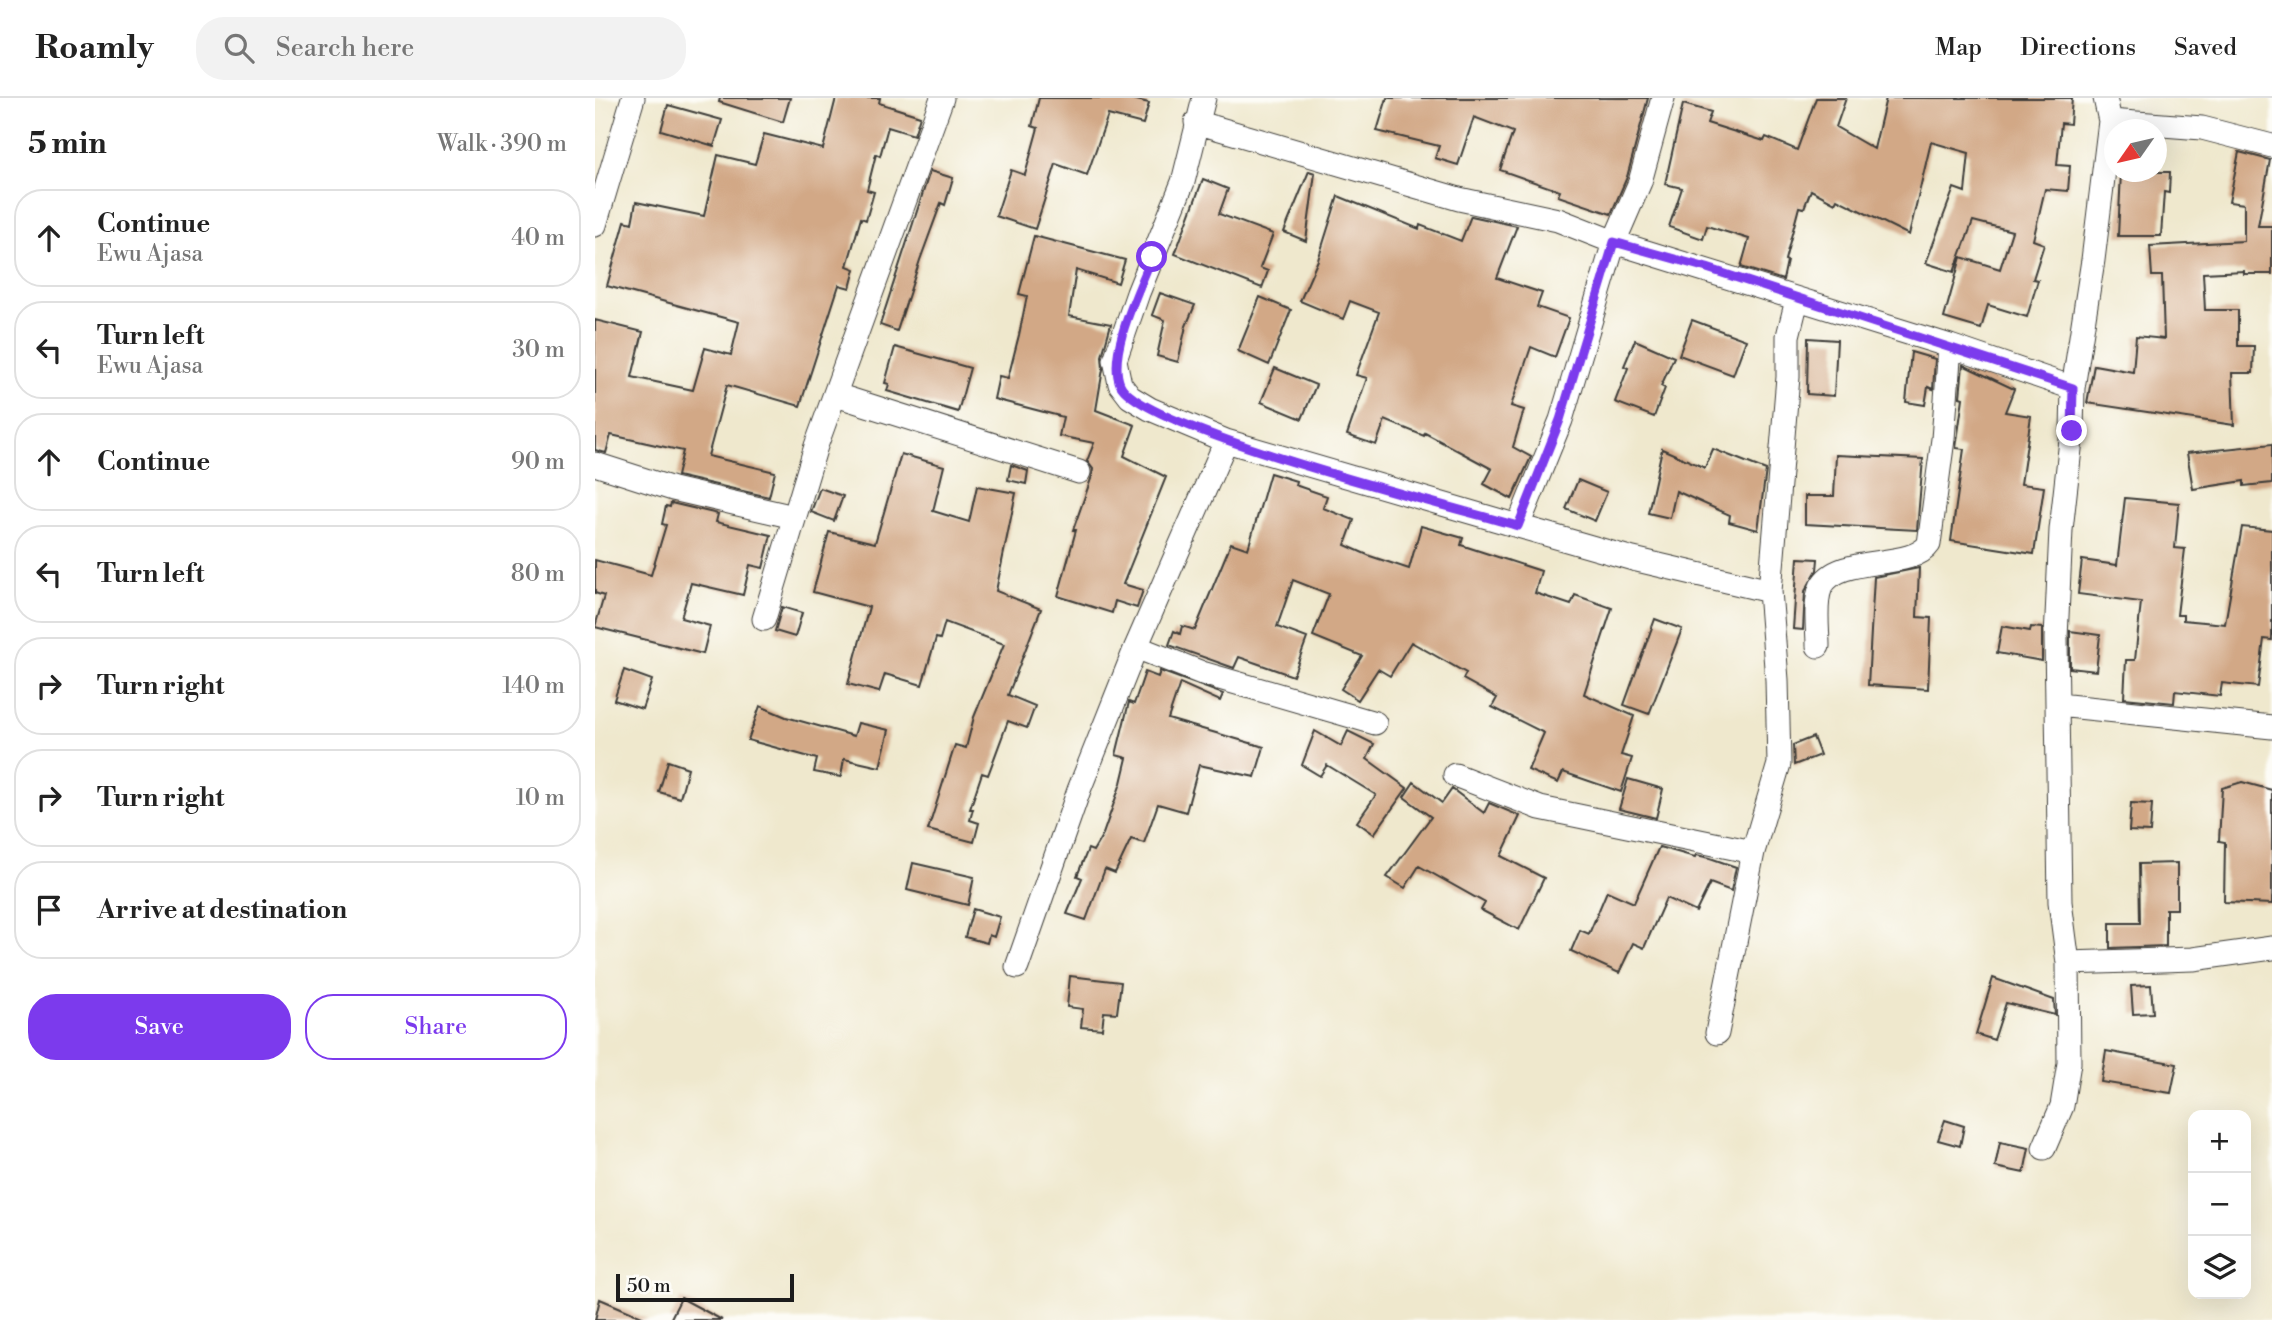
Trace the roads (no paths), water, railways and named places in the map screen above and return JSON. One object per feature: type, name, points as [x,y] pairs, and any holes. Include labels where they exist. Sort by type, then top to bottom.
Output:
[{"type":"street","points":[[595,225],[633,98]]},
{"type":"street","points":[[764,619],[794,517],[942,98]]},
{"type":"street","points":[[1203,98],[1182,183],[1138,293],[1115,360],[1120,384],[1130,397],[1177,422],[1226,442],[1633,559],[1770,591]]},
{"type":"street","points":[[1518,526],[1560,420],[1614,242],[1640,182],[1663,98]]},
{"type":"street","points":[[2105,98],[2110,119]]},
{"type":"street","points":[[1196,122],[1459,199],[1558,220],[1614,242],[1707,268],[1797,300],[1950,346],[2073,388]]},
{"type":"street","points":[[2167,125],[2202,128],[2272,146]]},
{"type":"street","points":[[2044,1148],[2062,1105],[2069,1063],[2068,963],[2060,902],[2056,638],[2061,530],[2072,431],[2073,388],[2104,170]]},
{"type":"street","points":[[1717,1033],[1753,852],[1779,764],[1777,681],[1770,591],[1788,377],[1788,337],[1797,300]]},
{"type":"street","points":[[1818,646],[1820,589],[1826,580],[1862,564],[1915,554],[1929,544],[1943,439],[1950,346]]},
{"type":"street","points":[[836,395],[1079,472]]},
{"type":"street","points":[[1017,967],[1079,790],[1136,647],[1226,442]]},
{"type":"street","points":[[595,464],[673,489],[794,517]]},
{"type":"street","points":[[1136,647],[1202,673],[1375,723]]},
{"type":"street","points":[[2058,705],[2272,727]]},
{"type":"street","points":[[1455,775],[1540,808],[1753,852]]},
{"type":"street","points":[[2068,963],[2193,958],[2272,948]]}]
